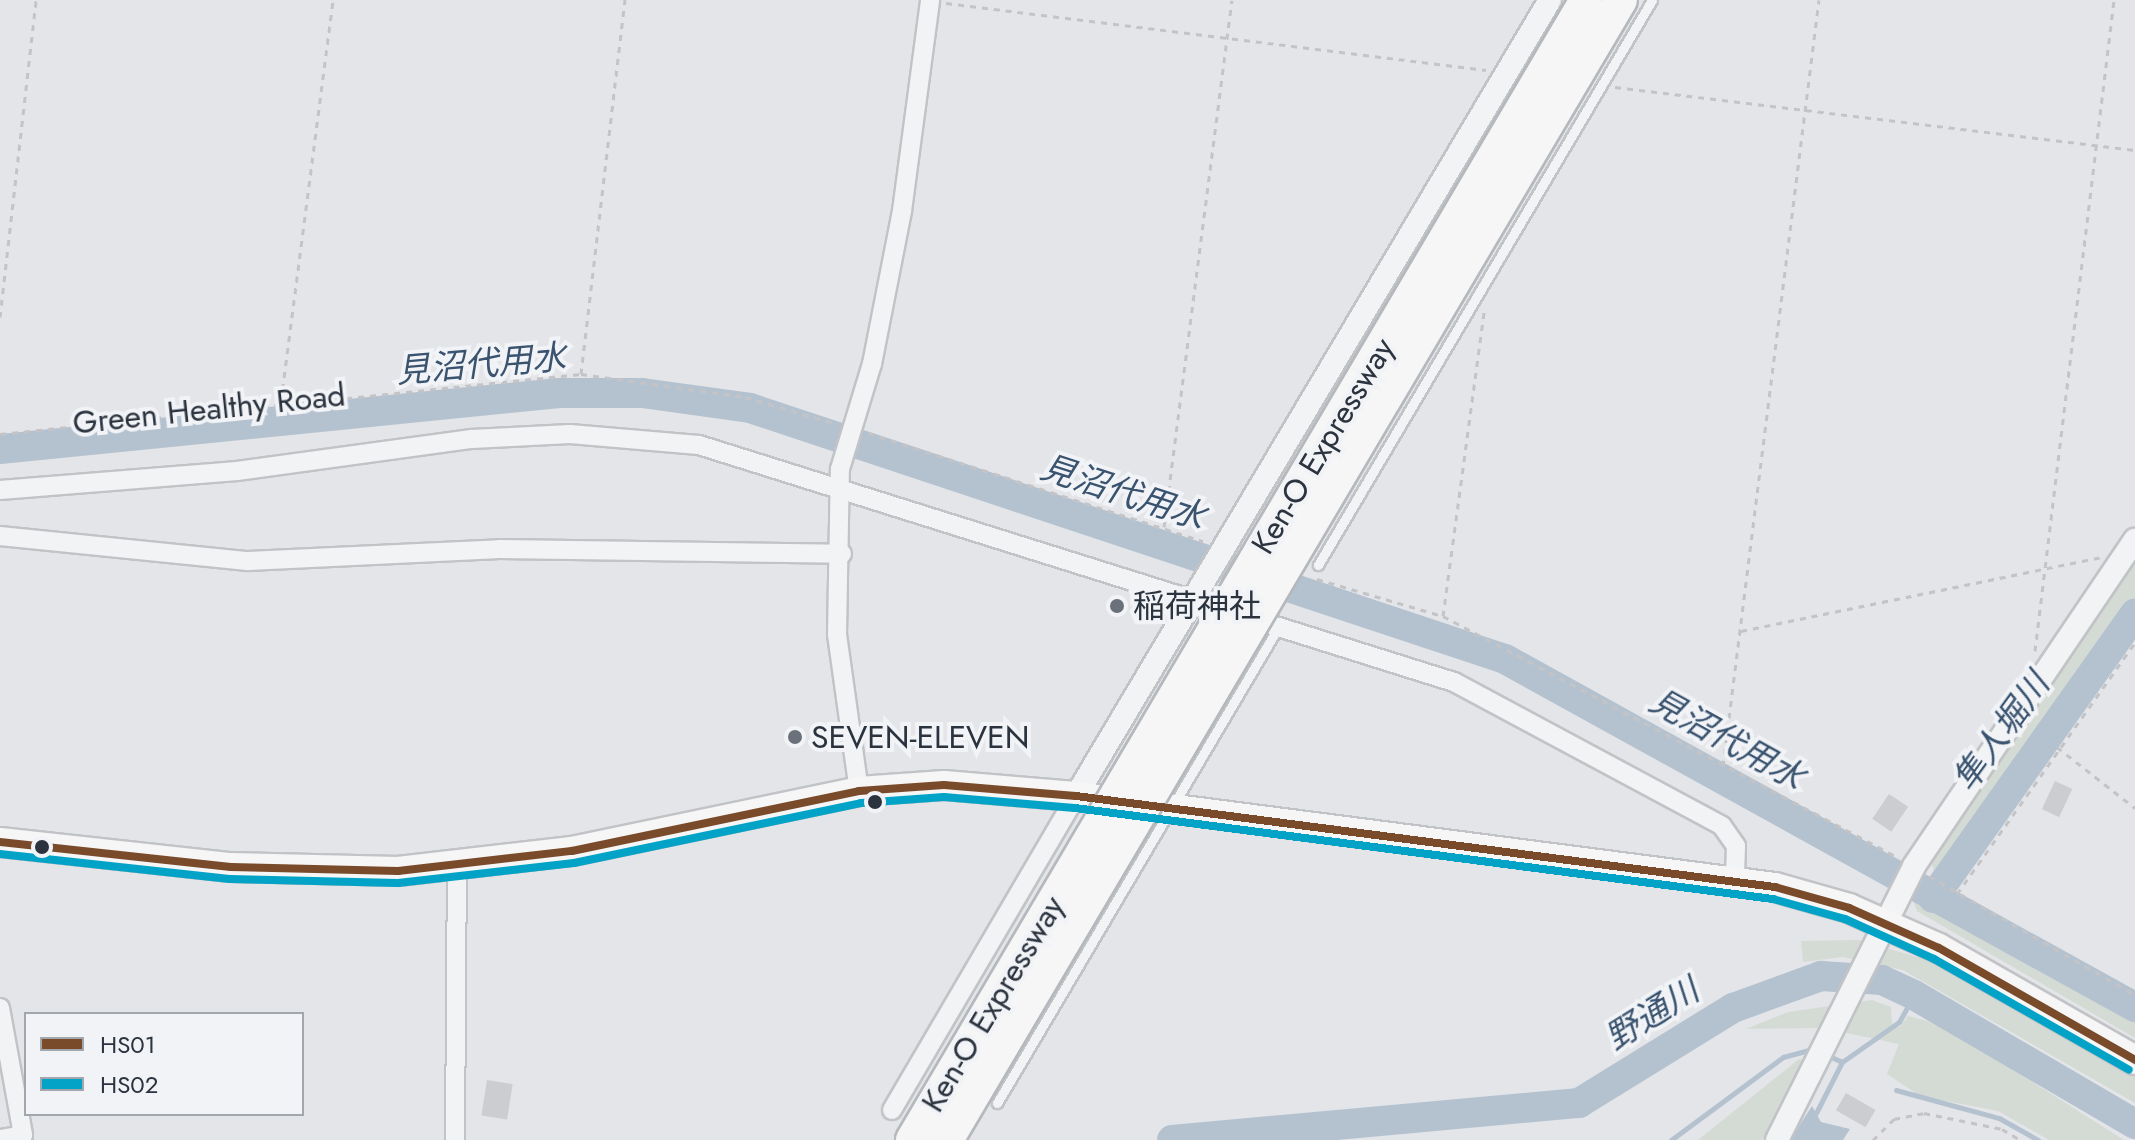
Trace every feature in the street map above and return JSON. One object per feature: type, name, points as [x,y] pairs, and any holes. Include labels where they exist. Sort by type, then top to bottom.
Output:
[{"type":"highway","name":"Ken-O Expressway","points":[[912,1140],[1586,0]]},
{"type":"highway","name":"Ken-O Expressway","points":[[947,1140],[1621,0]]},
{"type":"main road","points":[[0,842],[297,871],[457,866],[572,851],[859,791],[944,785],[1076,796],[1735,879],[1879,933],[2135,1060]]},
{"type":"street","points":[[859,791],[837,635],[842,554],[840,478],[902,211],[930,0]]},
{"type":"street","points":[[892,1110],[1192,598],[1550,0]]},
{"type":"street","points":[[0,490],[570,434],[699,445],[840,478],[1192,598],[1454,682],[1722,826],[1736,846],[1735,879]]},
{"type":"street","points":[[0,536],[237,561],[500,549],[842,554]]},
{"type":"street","points":[[1777,1140],[1913,867],[2131,546]]},
{"type":"street","points":[[455,1140],[457,866]]},
{"type":"street","points":[[0,1008],[23,1135],[0,1139]]},
{"type":"lane","points":[[1318,565],[1652,0]]},
{"type":"lane","points":[[1506,73],[1601,85]]},
{"type":"lane","points":[[1410,234],[1485,279]]},
{"type":"lane","points":[[997,1103],[1279,626]]},
{"type":"path","points":[[0,317],[36,0]]},
{"type":"path","points":[[281,401],[333,0]]},
{"type":"path","points":[[581,374],[625,0]]},
{"type":"path","points":[[930,0],[1506,73]]},
{"type":"path","points":[[1162,527],[1232,0]]},
{"type":"path","points":[[1723,766],[1819,0]]},
{"type":"path","points":[[2034,659],[2114,0]]},
{"type":"path","points":[[1601,85],[2135,150]]},
{"type":"path","points":[[1443,616],[1485,279]]},
{"type":"path","name":"Green Healthy Road","points":[[0,434],[281,401],[581,374],[745,397],[1209,543]]},
{"type":"path","points":[[1741,631],[2047,568],[2131,546]]},
{"type":"path","points":[[1309,576],[1443,616],[1913,867],[1956,895],[2135,995]]},
{"type":"path","points":[[1956,895],[2057,747],[2135,643]]},
{"type":"path","points":[[2057,747],[2135,808]]},
{"type":"path","points":[[1873,1140],[1894,1119],[1924,1113],[2002,1129],[2020,1140]]},
{"type":"shaded area","points":[[2135,552],[2135,603],[1979,815],[1950,874],[2135,623],[2135,635],[1956,885],[1934,871],[1930,859]]},
{"type":"shaded area","points":[[1911,895],[2135,1020],[2135,1038],[1917,911]]},
{"type":"shaded area","points":[[1859,940],[1954,968],[2135,1071],[2135,1103],[1903,970],[1843,957],[1803,962],[1801,941]]},
{"type":"shaded area","points":[[1872,1000],[1891,1007],[1892,1023],[1900,1027],[1908,1016],[1942,1025],[2124,1140],[2049,1140],[1998,1111],[1920,1096],[1887,1074],[1899,1044],[1823,1028],[1746,1029],[1788,1012]]},
{"type":"shaded area","points":[[1799,1059],[1807,1061],[1762,1140],[1698,1140]]},
{"type":"water","points":[[1812,1106],[1821,1122],[1850,1129],[1843,1140],[1790,1140]]},
{"type":"building","points":[[2055,781],[2072,789],[2059,817],[2042,809]]},
{"type":"building","points":[[1889,794],[1908,807],[1891,832],[1872,819]]},
{"type":"building","points":[[487,1080],[513,1084],[507,1120],[481,1116]]},
{"type":"building","points":[[1846,1093],[1875,1110],[1865,1127],[1836,1110]]},
{"type":"waterway","name":"見沼代用水","points":[[0,449],[559,393],[642,393],[750,408],[1505,659],[2135,1007]]},
{"type":"waterway","name":"隼人堀川","points":[[1933,898],[2135,614]]},
{"type":"waterway","name":"野通川","points":[[1172,1140],[1579,1103],[1733,1008],[1821,976],[1882,980],[1914,995],[2135,1124]]},
{"type":"waterway","points":[[1816,1113],[1842,1062],[1899,1022],[1914,995]]},
{"type":"waterway","points":[[1671,1140],[1783,1057],[1809,1050]]},
{"type":"waterway","points":[[1831,1057],[1842,1062]]},
{"type":"waterway","points":[[1896,1090],[1999,1118],[2038,1140]]},
{"type":"transit line","name":"HS01","points":[[0,842],[231,867],[398,871],[572,851],[859,791],[944,785],[1076,796],[1775,887],[1849,908],[1939,948],[2135,1060]]},
{"type":"transit line","name":"HS02","points":[[0,854],[230,879],[398,883],[574,863],[861,803],[944,797],[1075,808],[1773,899],[1845,919],[1934,959],[2129,1070]]},
{"type":"place","name":"稲荷神社","points":[[1117,606]]},
{"type":"place","name":"SEVEN‐ELEVEN","points":[[795,737]]}]
